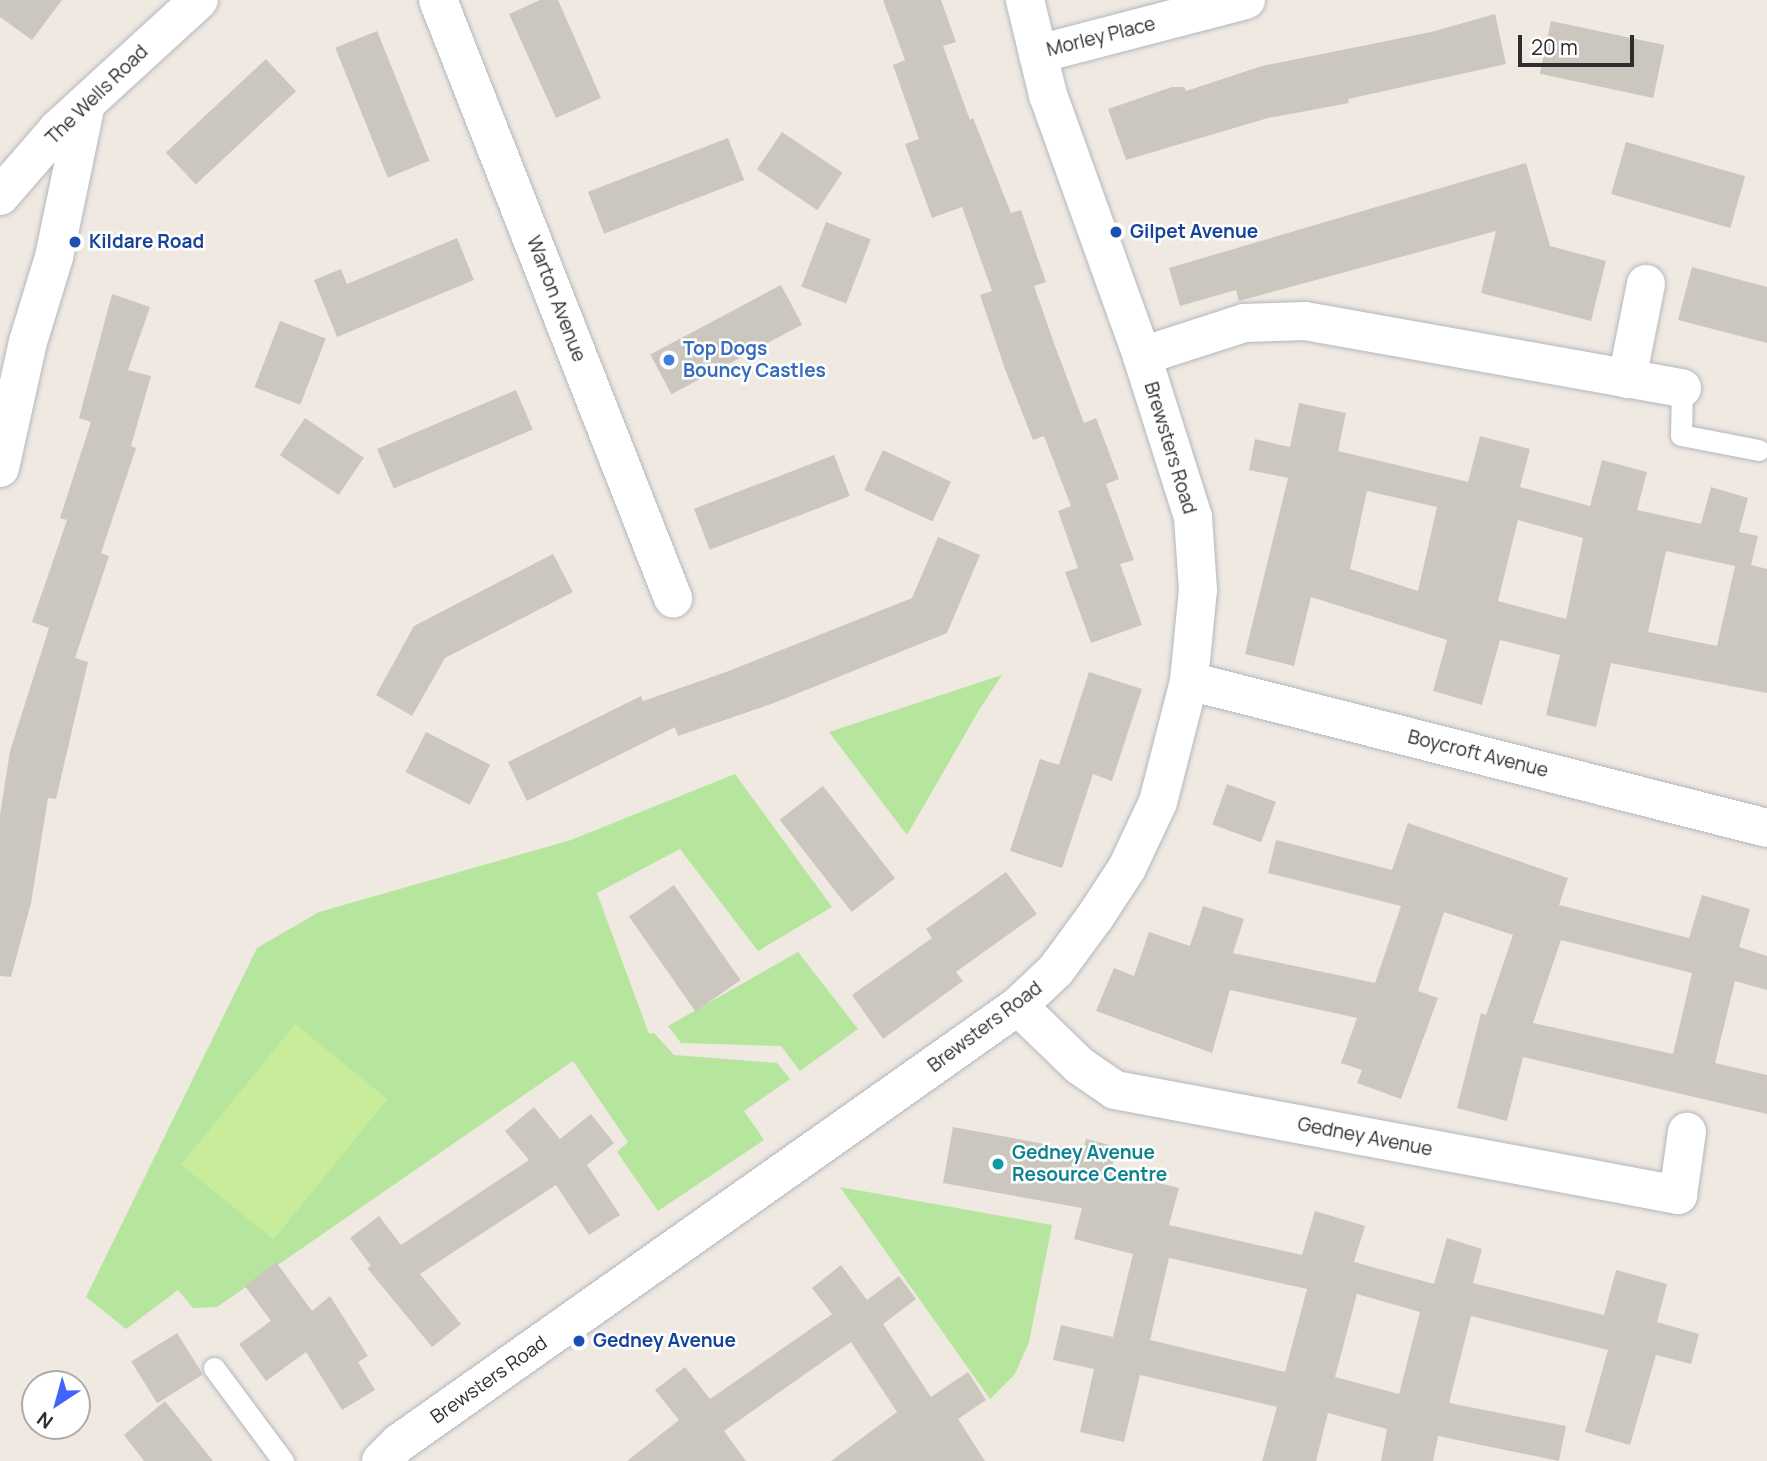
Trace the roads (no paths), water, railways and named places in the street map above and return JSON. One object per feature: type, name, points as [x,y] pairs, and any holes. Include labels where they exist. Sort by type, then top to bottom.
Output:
[{"type":"street","name":"The Wells Road","points":[[0,196],[58,129],[199,0]]},
{"type":"street","name":"Warton Avenue","points":[[438,0],[673,598]]},
{"type":"street","name":"Brewsters Road","points":[[381,1461],[399,1443],[1018,1006],[1056,971],[1127,868],[1158,802],[1189,681],[1198,590],[1193,517],[1142,356],[1048,95],[1025,0]]},
{"type":"street","name":"Morley Place","points":[[1038,54],[1246,0]]},
{"type":"street","points":[[0,468],[9,374],[54,257],[86,104]]},
{"type":"street","points":[[1627,379],[1646,284]]},
{"type":"street","points":[[1142,356],[1244,323],[1305,321],[1682,388]]},
{"type":"street","name":"Boycroft Avenue","points":[[1189,681],[1767,828]]},
{"type":"street","name":"Gedney Avenue","points":[[1018,1006],[1080,1066],[1115,1090],[1678,1195],[1687,1132]]},
{"type":"lane","points":[[1682,388],[1681,435],[1759,450]]},
{"type":"lane","points":[[214,1368],[283,1461]]},
{"type":"place","name":"Gilpet Avenue","points":[[1116,232]]},
{"type":"place","name":"Kildare Road","points":[[75,242]]},
{"type":"place","name":"Top Dogs Bouncy Castles","points":[[669,360]]},
{"type":"place","name":"Gedney Avenue Resource Centre","points":[[998,1164]]},
{"type":"place","name":"Gedney Avenue","points":[[579,1341]]}]
